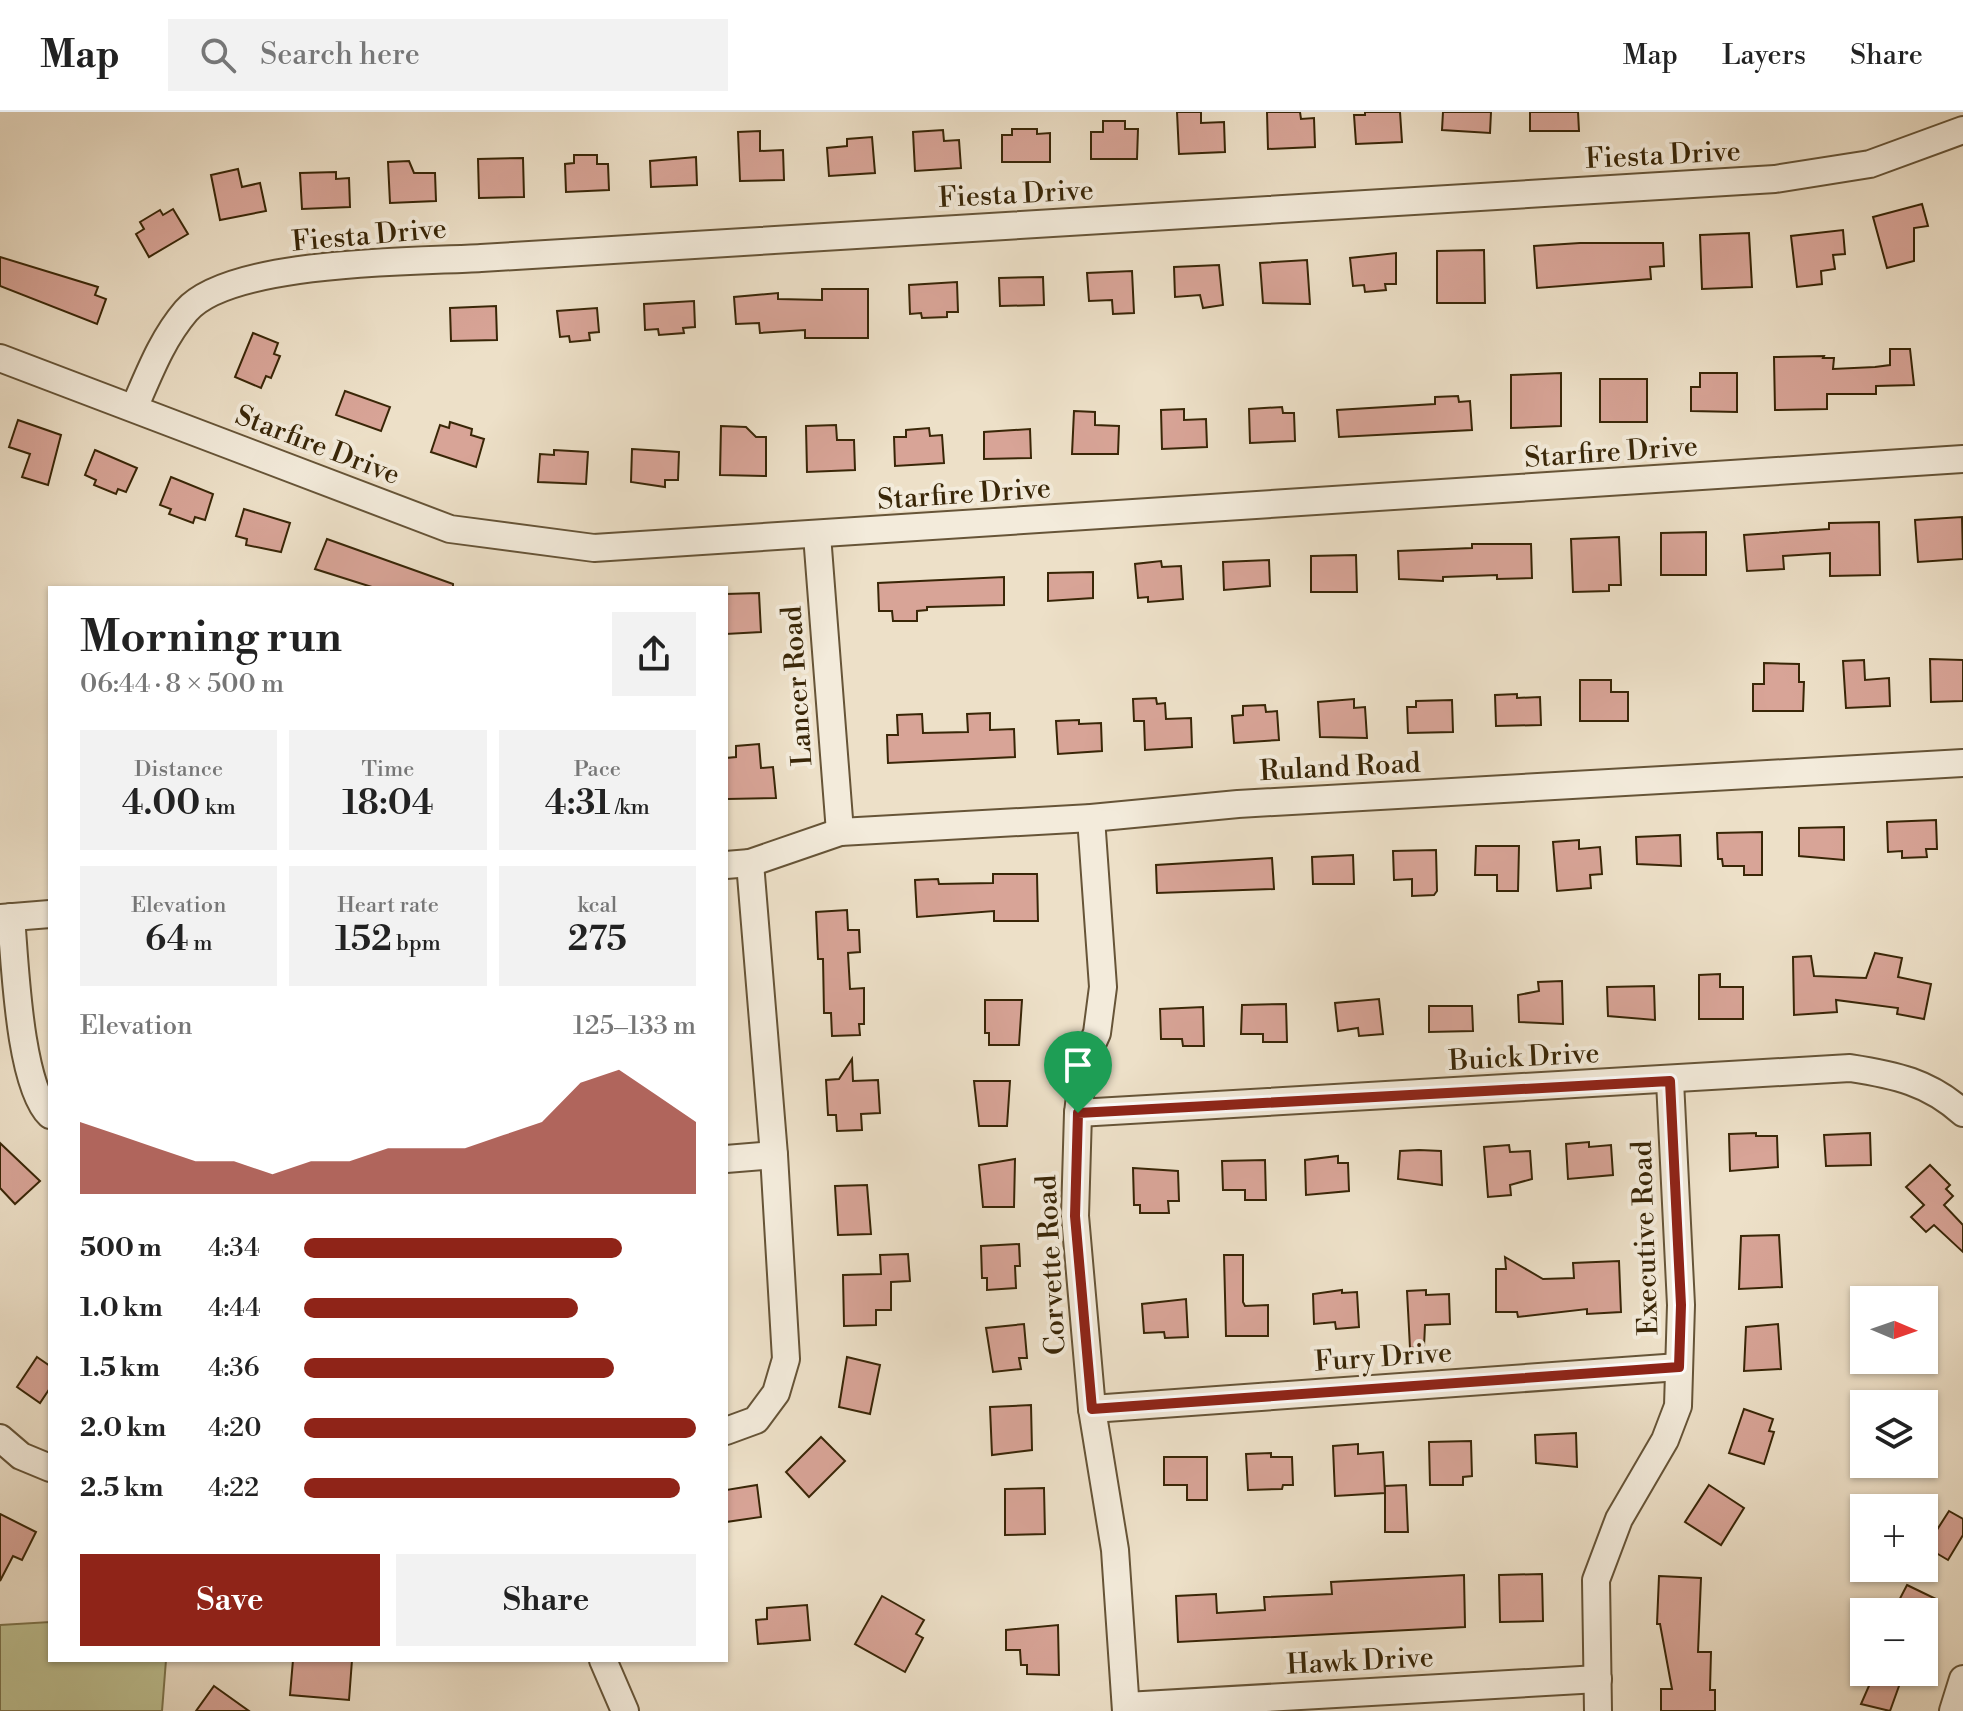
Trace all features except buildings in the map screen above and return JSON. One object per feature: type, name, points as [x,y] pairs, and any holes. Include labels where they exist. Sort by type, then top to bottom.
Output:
[{"type":"street","name":"Fiesta Drive","points":[[134,408],[161,347],[187,309],[223,285],[277,274],[481,258],[1775,179],[1870,164],[1963,130]]},
{"type":"street","name":"Starfire Drive","points":[[0,358],[450,529],[594,548],[1963,459]]},
{"type":"street","name":"Lancer Road","points":[[817,535],[840,832]]},
{"type":"street","name":"Ruland Road","points":[[738,864],[840,832],[1091,818],[1238,804],[1963,763]]},
{"type":"street","name":"Corvette Road","points":[[1091,818],[1103,987],[1097,1033],[1084,1062],[1078,1113],[1075,1216],[1092,1409],[1115,1550],[1126,1708]]},
{"type":"street","points":[[728,1430],[756,1420],[776,1393],[786,1359],[774,1155],[738,864]]},
{"type":"street","points":[[48,914],[6,918],[28,1067],[48,1113]]},
{"type":"street","name":"Buick Drive","points":[[1078,1113],[1670,1081],[1850,1068],[1897,1075],[1940,1092],[1963,1113]]},
{"type":"street","name":"Executive Road","points":[[1598,1711],[1596,1580],[1619,1519],[1665,1440],[1678,1406],[1681,1305],[1670,1081]]},
{"type":"street","points":[[728,1159],[774,1155]]},
{"type":"street","name":"Fury Drive","points":[[1092,1409],[1679,1367]]},
{"type":"street","points":[[0,1438],[21,1456],[48,1467]]},
{"type":"street","points":[[604,1662],[625,1711]]},
{"type":"street","name":"Hawk Drive","points":[[1126,1708],[1598,1679]]},
{"type":"street","points":[[1953,1711],[1963,1679]]},
{"type":"green space","points":[[48,1622],[48,1662],[166,1662],[162,1711],[0,1711],[0,1625]]},
{"type":"route","points":[[1670,1081],[1681,1305],[1679,1367],[1092,1409],[1075,1216],[1078,1113],[1670,1081]]}]
